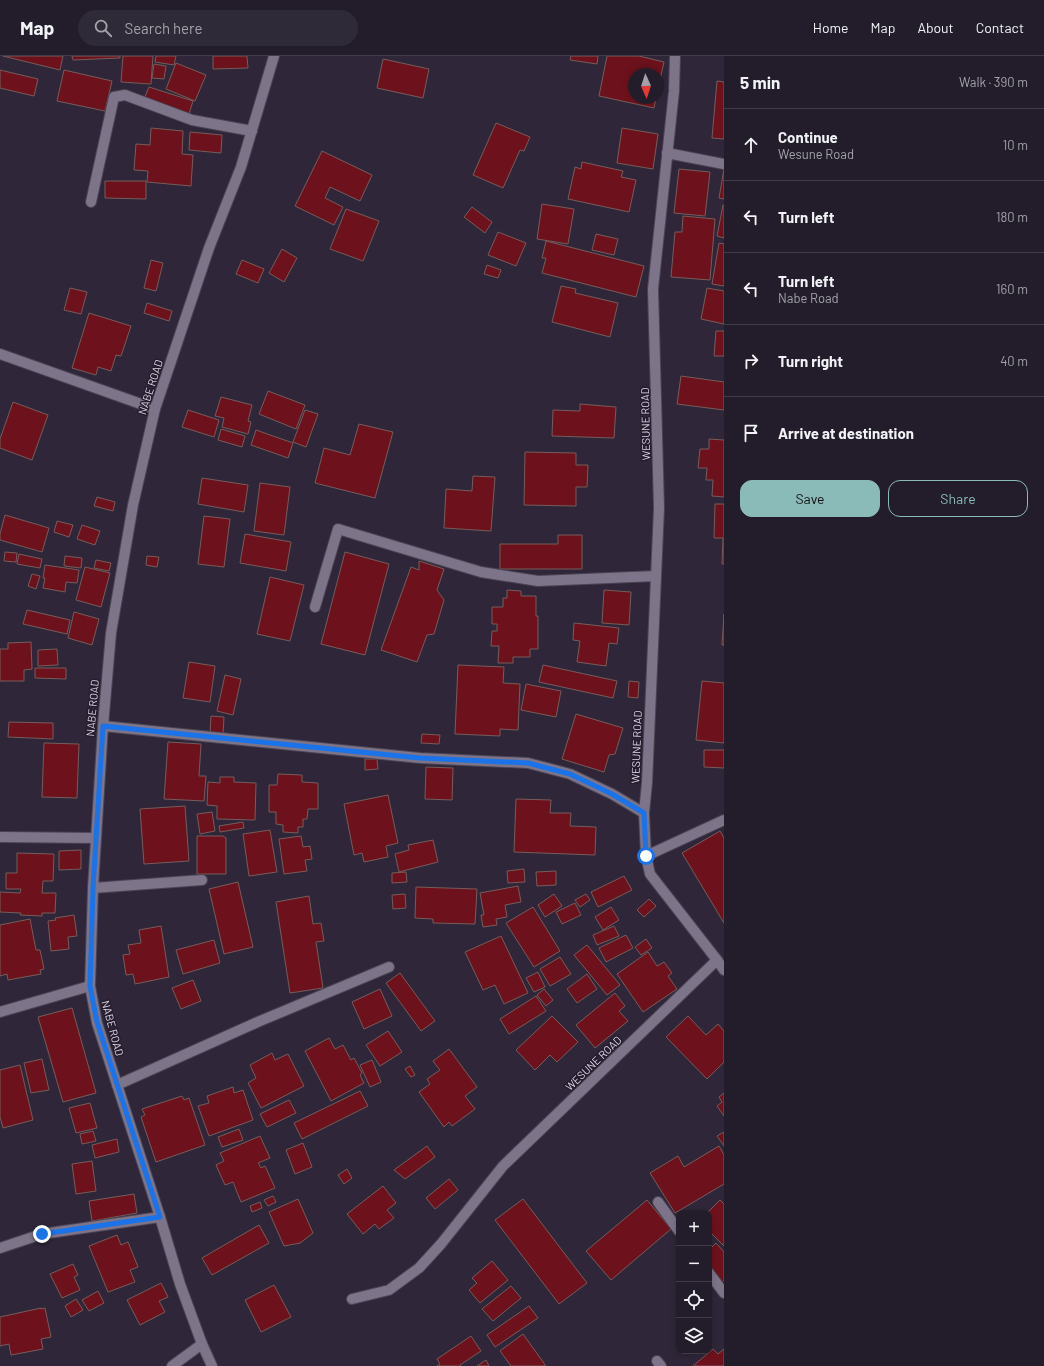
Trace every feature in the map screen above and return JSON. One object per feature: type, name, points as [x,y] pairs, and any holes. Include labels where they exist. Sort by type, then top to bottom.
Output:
[{"type":"street","name":"NABE ROAD","points":[[212,1366],[202,1344],[180,1284],[97,1022],[90,986],[93,888],[103,726],[111,633],[133,505],[155,409],[209,248],[240,167],[274,56]]},
{"type":"street","name":"WESUNE ROAD","points":[[352,1299],[389,1290],[419,1268],[441,1244],[503,1166],[717,960],[650,874],[646,856],[644,813],[647,782],[659,508],[653,288],[674,91],[675,56]]},
{"type":"street","points":[[91,202],[114,97],[125,95],[192,120],[252,131]]},
{"type":"street","points":[[667,153],[724,164]]},
{"type":"street","points":[[0,354],[155,409]]},
{"type":"street","points":[[315,607],[338,529],[481,572],[538,580],[656,576]]},
{"type":"street","points":[[103,726],[420,758],[528,763],[570,774],[612,794],[644,813]]},
{"type":"street","points":[[646,856],[724,820]]},
{"type":"street","points":[[0,837],[96,838]]},
{"type":"street","points":[[93,888],[202,880]]},
{"type":"street","points":[[717,960],[724,970]]},
{"type":"street","points":[[117,1085],[260,1021],[389,967]]},
{"type":"street","points":[[0,1012],[90,986]]},
{"type":"street","points":[[658,1202],[676,1227]]},
{"type":"street","points":[[0,1248],[42,1234],[160,1217]]},
{"type":"street","points":[[712,1277],[724,1293]]},
{"type":"street","points":[[172,1366],[202,1344]]},
{"type":"building","points":[[3,56],[63,56],[60,70]]},
{"type":"building","points":[[72,56],[120,56],[120,58],[73,60]]},
{"type":"building","points":[[123,56],[153,56],[151,84],[121,82]]},
{"type":"building","points":[[156,56],[176,56],[174,65],[155,62]]},
{"type":"building","points":[[213,56],[247,56],[248,68],[213,69]]},
{"type":"building","points":[[571,56],[598,56],[597,64],[570,60]]},
{"type":"building","points":[[607,56],[639,56],[664,62],[663,68],[628,68],[628,102],[599,96]]},
{"type":"building","points":[[383,59],[429,69],[423,98],[377,88]]},
{"type":"building","points":[[176,63],[206,75],[195,101],[166,89]]},
{"type":"building","points":[[154,64],[166,66],[164,79],[152,78]]},
{"type":"building","points":[[0,70],[38,79],[34,96],[0,88]]},
{"type":"building","points":[[64,70],[112,81],[105,111],[57,101]]},
{"type":"building","points":[[717,81],[724,82],[724,139],[712,138]]},
{"type":"building","points":[[149,87],[193,101],[189,114],[144,99]]},
{"type":"building","points":[[636,104],[655,104],[654,108]]},
{"type":"building","points":[[496,123],[530,137],[524,151],[520,150],[503,188],[473,175]]},
{"type":"building","points":[[151,128],[183,131],[182,154],[193,155],[191,186],[147,182],[148,171],[134,170],[136,144],[150,145]]},
{"type":"building","points":[[622,128],[658,134],[653,169],[617,163]]},
{"type":"building","points":[[190,132],[222,135],[221,153],[189,150]]},
{"type":"building","points":[[322,151],[372,175],[360,201],[330,187],[325,198],[343,207],[334,225],[295,206]]},
{"type":"building","points":[[582,162],[623,171],[621,177],[636,180],[629,212],[568,199],[575,167],[581,169]]},
{"type":"building","points":[[679,169],[710,172],[705,216],[674,213]]},
{"type":"building","points":[[724,169],[724,199],[719,198]]},
{"type":"building","points":[[105,181],[146,181],[146,199],[105,198]]},
{"type":"building","points":[[542,204],[574,209],[568,244],[537,239]]},
{"type":"building","points":[[724,205],[724,238],[717,236]]},
{"type":"building","points":[[472,207],[492,222],[485,233],[464,217]]},
{"type":"building","points":[[346,209],[379,221],[363,261],[330,249]]},
{"type":"building","points":[[683,216],[715,219],[710,280],[671,277],[675,232],[682,232]]},
{"type":"building","points":[[498,232],[526,243],[516,266],[488,255]]},
{"type":"building","points":[[596,234],[618,239],[614,255],[592,250]]},
{"type":"building","points":[[546,241],[644,266],[636,297],[542,273],[546,258],[542,258]]},
{"type":"building","points":[[719,243],[724,244],[724,286],[712,284]]},
{"type":"building","points":[[282,249],[297,258],[284,282],[269,273]]},
{"type":"building","points":[[151,260],[163,263],[156,291],[144,288]]},
{"type":"building","points":[[242,260],[264,269],[258,283],[236,274]]},
{"type":"building","points":[[487,265],[501,270],[498,278],[484,274]]},
{"type":"building","points":[[561,286],[576,289],[575,293],[618,303],[610,337],[552,322]]},
{"type":"building","points":[[70,288],[87,292],[81,314],[64,310]]},
{"type":"building","points":[[707,288],[724,291],[724,324],[701,319]]},
{"type":"building","points":[[147,303],[172,311],[169,321],[144,313]]},
{"type":"building","points":[[89,313],[131,326],[121,356],[116,355],[111,371],[98,367],[96,375],[72,368]]},
{"type":"building","points":[[716,331],[724,331],[724,356],[714,356]]},
{"type":"building","points":[[681,376],[724,382],[724,410],[677,404]]},
{"type":"building","points":[[268,391],[305,405],[296,429],[259,414]]},
{"type":"building","points":[[221,397],[252,405],[248,421],[251,422],[248,434],[222,427],[224,418],[215,416]]},
{"type":"building","points":[[13,402],[48,415],[32,460],[0,448],[0,439]]},
{"type":"building","points":[[580,404],[616,407],[614,438],[552,436],[553,410],[580,411]]},
{"type":"building","points":[[188,410],[219,420],[214,437],[182,427]]},
{"type":"building","points":[[305,410],[318,414],[306,447],[293,442]]},
{"type":"building","points":[[359,424],[393,432],[375,498],[315,483],[324,448],[350,455]]},
{"type":"building","points":[[221,429],[245,436],[242,447],[218,440]]},
{"type":"building","points":[[256,430],[293,443],[288,458],[251,445]]},
{"type":"building","points":[[709,439],[724,440],[724,497],[712,496],[713,480],[706,480],[707,468],[698,468],[700,449],[709,449]]},
{"type":"building","points":[[525,452],[576,453],[576,465],[588,465],[587,487],[576,487],[576,506],[524,505]]},
{"type":"building","points":[[473,476],[495,477],[491,531],[444,528],[446,489],[472,491]]},
{"type":"building","points":[[202,478],[248,485],[244,512],[198,504]]},
{"type":"building","points":[[260,483],[290,487],[284,535],[254,531]]},
{"type":"building","points":[[97,497],[115,502],[113,511],[94,506]]},
{"type":"building","points":[[715,504],[724,504],[724,564],[722,564],[723,538],[714,538]]},
{"type":"building","points":[[5,515],[49,528],[42,552],[0,540]]},
{"type":"building","points":[[204,516],[230,519],[224,567],[198,564]]},
{"type":"building","points":[[57,521],[73,525],[69,537],[54,532]]},
{"type":"building","points":[[82,525],[100,531],[95,545],[77,539]]},
{"type":"building","points":[[245,534],[291,542],[286,571],[240,563]]},
{"type":"building","points":[[558,535],[582,535],[582,569],[500,569],[500,544],[558,544]]},
{"type":"building","points":[[5,552],[17,553],[16,562],[4,561]]},
{"type":"building","points":[[345,552],[389,564],[365,655],[321,644]]},
{"type":"building","points":[[19,554],[42,559],[40,568],[17,564]]},
{"type":"building","points":[[65,556],[82,558],[81,568],[64,566]]},
{"type":"building","points":[[147,556],[159,557],[157,567],[146,565]]},
{"type":"building","points":[[96,560],[111,563],[109,571],[94,568]]},
{"type":"building","points":[[419,561],[444,569],[437,590],[444,600],[434,634],[427,635],[417,662],[381,650],[411,567],[419,570]]},
{"type":"building","points":[[45,565],[79,570],[77,583],[66,582],[65,592],[43,588]]},
{"type":"building","points":[[85,567],[110,573],[101,607],[76,600]]},
{"type":"building","points":[[32,574],[40,576],[36,589],[28,586]]},
{"type":"building","points":[[270,577],[304,585],[290,641],[257,634]]},
{"type":"building","points":[[507,590],[521,591],[521,596],[536,596],[536,616],[538,616],[538,649],[530,649],[530,657],[513,657],[513,663],[498,663],[499,646],[491,646],[492,631],[497,631],[497,624],[492,624],[492,607],[503,607],[503,598],[507,598]]},
{"type":"building","points":[[604,590],[631,592],[629,625],[602,623]]},
{"type":"building","points":[[27,610],[70,620],[67,634],[23,624]]},
{"type":"building","points":[[74,612],[99,619],[92,645],[68,638]]},
{"type":"building","points":[[724,614],[724,645],[722,645]]},
{"type":"building","points":[[574,623],[619,628],[617,644],[609,643],[606,666],[577,662],[580,641],[573,640]]},
{"type":"building","points":[[31,642],[32,669],[24,670],[24,681],[0,681],[0,649],[8,649],[8,643]]},
{"type":"building","points":[[57,649],[58,665],[38,666],[38,650]]},
{"type":"building","points":[[189,662],[215,666],[210,702],[183,698]]},
{"type":"building","points":[[458,665],[504,667],[503,683],[520,684],[518,730],[500,729],[500,736],[455,734]]},
{"type":"building","points":[[543,665],[617,681],[613,698],[539,682]]},
{"type":"building","points":[[35,668],[66,668],[66,679],[35,678]]},
{"type":"building","points":[[225,675],[241,679],[233,715],[217,711]]},
{"type":"building","points":[[629,681],[639,682],[638,698],[628,697]]},
{"type":"building","points":[[702,681],[724,683],[724,743],[696,740]]},
{"type":"building","points":[[526,684],[561,691],[556,717],[521,710]]},
{"type":"building","points":[[576,714],[623,728],[615,754],[609,755],[604,772],[562,759]]},
{"type":"building","points":[[211,716],[224,717],[223,734],[210,734]]},
{"type":"building","points":[[9,722],[53,723],[53,739],[8,737]]},
{"type":"building","points":[[422,734],[440,735],[439,744],[421,743]]},
{"type":"building","points":[[168,742],[201,744],[199,776],[206,776],[204,801],[164,799]]},
{"type":"building","points":[[44,743],[79,744],[77,798],[42,797]]},
{"type":"building","points":[[704,750],[724,750],[724,768],[704,767]]},
{"type":"building","points":[[365,759],[377,759],[378,769],[365,770]]},
{"type":"building","points":[[426,767],[453,768],[452,800],[425,799]]},
{"type":"building","points":[[278,774],[302,775],[302,782],[318,783],[318,809],[308,809],[307,819],[303,819],[303,827],[298,827],[298,833],[283,832],[283,825],[276,824],[276,812],[269,812],[269,785],[277,785]]},
{"type":"building","points":[[220,777],[234,777],[234,782],[256,783],[255,820],[217,819],[217,806],[207,805],[208,782],[220,783]]},
{"type":"building","points":[[388,795],[398,843],[386,846],[388,857],[364,862],[362,853],[354,855],[344,804]]},
{"type":"building","points":[[516,799],[551,800],[550,813],[571,813],[570,826],[596,827],[595,855],[514,852]]},
{"type":"building","points":[[185,806],[189,861],[144,864],[140,809]]},
{"type":"building","points":[[212,812],[215,831],[200,834],[197,814]]},
{"type":"building","points":[[243,822],[244,828],[220,832],[219,826]]},
{"type":"building","points":[[270,830],[277,872],[249,876],[243,834]]},
{"type":"building","points":[[720,831],[724,838],[724,923],[682,853]]},
{"type":"building","points":[[197,836],[223,836],[226,838],[226,874],[197,874]]},
{"type":"building","points":[[301,836],[303,847],[310,846],[312,859],[305,860],[307,871],[284,874],[279,839]]},
{"type":"building","points":[[433,840],[438,862],[399,872],[395,854],[409,850],[408,845]]},
{"type":"building","points":[[81,850],[81,869],[59,870],[59,851]]},
{"type":"building","points":[[17,853],[54,854],[53,881],[43,881],[42,893],[56,893],[55,913],[42,913],[42,916],[0,912],[0,892],[20,893],[21,889],[6,889],[6,873],[17,873]]},
{"type":"building","points":[[524,869],[525,882],[508,883],[507,871]]},
{"type":"building","points":[[556,871],[556,885],[537,886],[536,872]]},
{"type":"building","points":[[406,872],[407,882],[392,883],[392,873]]},
{"type":"building","points":[[624,876],[632,890],[598,907],[591,892]]},
{"type":"building","points":[[238,882],[253,947],[224,954],[209,889]]},
{"type":"building","points":[[518,886],[521,902],[505,905],[507,917],[496,919],[497,925],[483,927],[481,915],[484,915],[480,893]]},
{"type":"building","points":[[416,887],[477,889],[475,924],[433,923],[433,919],[415,918]]},
{"type":"building","points":[[405,894],[406,908],[393,909],[392,895]]},
{"type":"building","points":[[554,894],[562,906],[545,917],[538,905]]},
{"type":"building","points":[[586,894],[590,900],[580,907],[575,900]]},
{"type":"building","points":[[309,896],[313,924],[321,923],[324,941],[316,942],[323,988],[290,993],[276,902]]},
{"type":"building","points":[[649,899],[656,906],[644,917],[637,910]]},
{"type":"building","points":[[575,903],[581,915],[562,924],[556,912]]},
{"type":"building","points":[[533,907],[560,951],[534,967],[506,923]]},
{"type":"building","points":[[611,907],[619,920],[603,930],[595,917]]},
{"type":"building","points":[[74,915],[77,936],[68,937],[69,949],[51,951],[48,921],[56,920],[55,918]]},
{"type":"building","points":[[30,919],[36,950],[40,950],[44,969],[40,970],[41,974],[8,980],[7,974],[0,976],[0,925]]},
{"type":"building","points":[[161,926],[169,977],[135,984],[133,974],[126,975],[123,955],[130,954],[128,945],[141,943],[139,930]]},
{"type":"building","points":[[614,926],[619,936],[597,945],[593,935]]},
{"type":"building","points":[[626,935],[633,948],[606,962],[599,948]]},
{"type":"building","points":[[501,936],[528,993],[504,1004],[495,985],[483,990],[465,952]]},
{"type":"building","points":[[646,939],[652,948],[641,955],[635,947]]},
{"type":"building","points":[[214,940],[220,963],[183,974],[176,950]]},
{"type":"building","points":[[587,945],[620,985],[607,995],[574,955]]},
{"type":"building","points":[[648,952],[657,966],[664,962],[672,973],[668,976],[677,989],[643,1012],[617,974]]},
{"type":"building","points":[[560,957],[571,974],[550,986],[540,969]]},
{"type":"building","points":[[538,972],[545,987],[534,992],[526,978]]},
{"type":"building","points":[[400,973],[435,1021],[421,1031],[386,983]]},
{"type":"building","points":[[587,974],[597,989],[577,1003],[567,989]]},
{"type":"building","points":[[193,980],[201,1001],[181,1009],[172,988]]},
{"type":"building","points":[[380,989],[392,1016],[364,1029],[352,1002]]},
{"type":"building","points":[[544,989],[553,1000],[546,1006],[537,995]]},
{"type":"building","points":[[615,993],[625,1006],[619,1011],[628,1021],[595,1048],[576,1025]]},
{"type":"building","points":[[536,996],[546,1011],[509,1034],[500,1019]]},
{"type":"building","points":[[72,1008],[96,1093],[63,1102],[38,1017]]},
{"type":"building","points":[[552,1016],[578,1042],[557,1062],[550,1055],[535,1070],[516,1050]]},
{"type":"building","points":[[688,1016],[706,1035],[718,1024],[724,1031],[724,1062],[707,1079],[666,1037]]},
{"type":"building","points":[[388,1031],[402,1052],[380,1066],[366,1045]]},
{"type":"building","points":[[329,1038],[335,1049],[343,1045],[351,1060],[354,1058],[362,1073],[360,1075],[364,1083],[331,1101],[305,1051]]},
{"type":"building","points":[[449,1049],[477,1087],[465,1096],[475,1109],[452,1126],[449,1122],[444,1127],[419,1092],[430,1084],[427,1079],[440,1070],[433,1061]]},
{"type":"building","points":[[272,1053],[275,1060],[288,1054],[304,1086],[261,1108],[248,1083],[256,1078],[250,1065]]},
{"type":"building","points":[[42,1059],[49,1090],[31,1093],[24,1063]]},
{"type":"building","points":[[372,1060],[381,1082],[370,1087],[360,1065]]},
{"type":"building","points":[[20,1065],[33,1120],[3,1128],[0,1117],[0,1070]]},
{"type":"building","points":[[410,1066],[415,1075],[411,1077],[405,1069]]},
{"type":"building","points":[[233,1087],[234,1093],[243,1090],[253,1120],[209,1136],[198,1106],[209,1103],[207,1096]]},
{"type":"building","points":[[360,1091],[368,1106],[302,1139],[294,1123]]},
{"type":"building","points":[[724,1093],[724,1116],[717,1106],[722,1102],[719,1097]]},
{"type":"building","points":[[182,1096],[184,1100],[189,1098],[205,1145],[156,1162],[141,1117],[145,1115],[142,1109]]},
{"type":"building","points":[[289,1100],[296,1113],[267,1127],[260,1114]]},
{"type":"building","points":[[90,1103],[97,1128],[76,1133],[69,1108]]},
{"type":"building","points":[[239,1129],[243,1140],[222,1147],[218,1137]]},
{"type":"building","points":[[93,1131],[96,1141],[82,1144],[80,1134]]},
{"type":"building","points":[[724,1132],[724,1146],[717,1136]]},
{"type":"building","points":[[260,1136],[270,1158],[258,1163],[261,1168],[265,1166],[275,1188],[241,1202],[233,1182],[225,1185],[216,1165],[224,1161],[220,1153]]},
{"type":"building","points":[[117,1139],[119,1152],[95,1158],[92,1145]]},
{"type":"building","points":[[303,1143],[312,1167],[295,1174],[286,1150]]},
{"type":"building","points":[[427,1146],[435,1157],[405,1179],[394,1170]]},
{"type":"building","points":[[719,1146],[724,1155],[724,1184],[680,1210],[676,1210],[675,1213],[650,1173],[678,1156],[684,1167]]},
{"type":"building","points":[[92,1161],[96,1191],[76,1194],[72,1164]]},
{"type":"building","points":[[347,1169],[352,1178],[344,1184],[338,1175]]},
{"type":"building","points":[[449,1179],[458,1190],[435,1209],[426,1198]]},
{"type":"building","points":[[383,1186],[396,1203],[387,1210],[394,1218],[379,1229],[375,1224],[363,1234],[347,1214]]},
{"type":"building","points":[[134,1194],[137,1213],[92,1221],[89,1201]]},
{"type":"building","points":[[273,1196],[276,1202],[268,1206],[264,1200]]},
{"type":"building","points":[[298,1199],[313,1233],[300,1243],[284,1246],[269,1212]]},
{"type":"building","points":[[523,1199],[587,1283],[559,1304],[495,1220]]},
{"type":"building","points":[[647,1200],[671,1229],[611,1280],[586,1251]]},
{"type":"building","points":[[720,1200],[724,1204],[724,1246],[712,1234],[712,1210],[710,1210]]},
{"type":"building","points":[[260,1202],[262,1208],[252,1212],[250,1206]]},
{"type":"building","points":[[259,1225],[269,1243],[212,1275],[202,1258]]},
{"type":"building","points":[[117,1235],[121,1245],[128,1242],[138,1267],[130,1270],[135,1282],[108,1292],[89,1246]]},
{"type":"building","points":[[716,1243],[724,1252],[724,1280],[722,1282],[712,1272],[712,1247]]},
{"type":"building","points":[[492,1261],[508,1280],[480,1303],[469,1290],[477,1283],[472,1278]]},
{"type":"building","points":[[73,1264],[78,1275],[74,1277],[80,1290],[62,1298],[50,1274]]},
{"type":"building","points":[[161,1283],[168,1297],[159,1301],[165,1312],[140,1325],[127,1300]]},
{"type":"building","points":[[274,1285],[291,1317],[261,1332],[245,1300]]},
{"type":"building","points":[[511,1286],[521,1298],[493,1321],[482,1309]]},
{"type":"building","points":[[98,1291],[104,1303],[89,1311],[82,1300]]},
{"type":"building","points":[[76,1299],[83,1310],[71,1317],[65,1306]]},
{"type":"building","points":[[529,1306],[538,1318],[495,1347],[487,1335]]},
{"type":"building","points":[[45,1308],[51,1337],[41,1339],[43,1349],[11,1355],[9,1344],[0,1346],[0,1317]]},
{"type":"building","points":[[523,1334],[546,1366],[511,1366],[500,1351]]},
{"type":"building","points":[[471,1336],[481,1351],[460,1365],[461,1366],[437,1366],[440,1364],[437,1359]]},
{"type":"building","points":[[713,1349],[718,1354],[724,1349],[724,1366],[693,1366],[707,1354],[712,1354]]},
{"type":"building","points":[[486,1360],[489,1366],[477,1366]]},
{"type":"route","points":[[42,1234],[160,1217],[97,1022],[90,986],[93,888],[103,726],[420,758],[528,763],[570,774],[612,794],[644,813],[646,856]]}]
